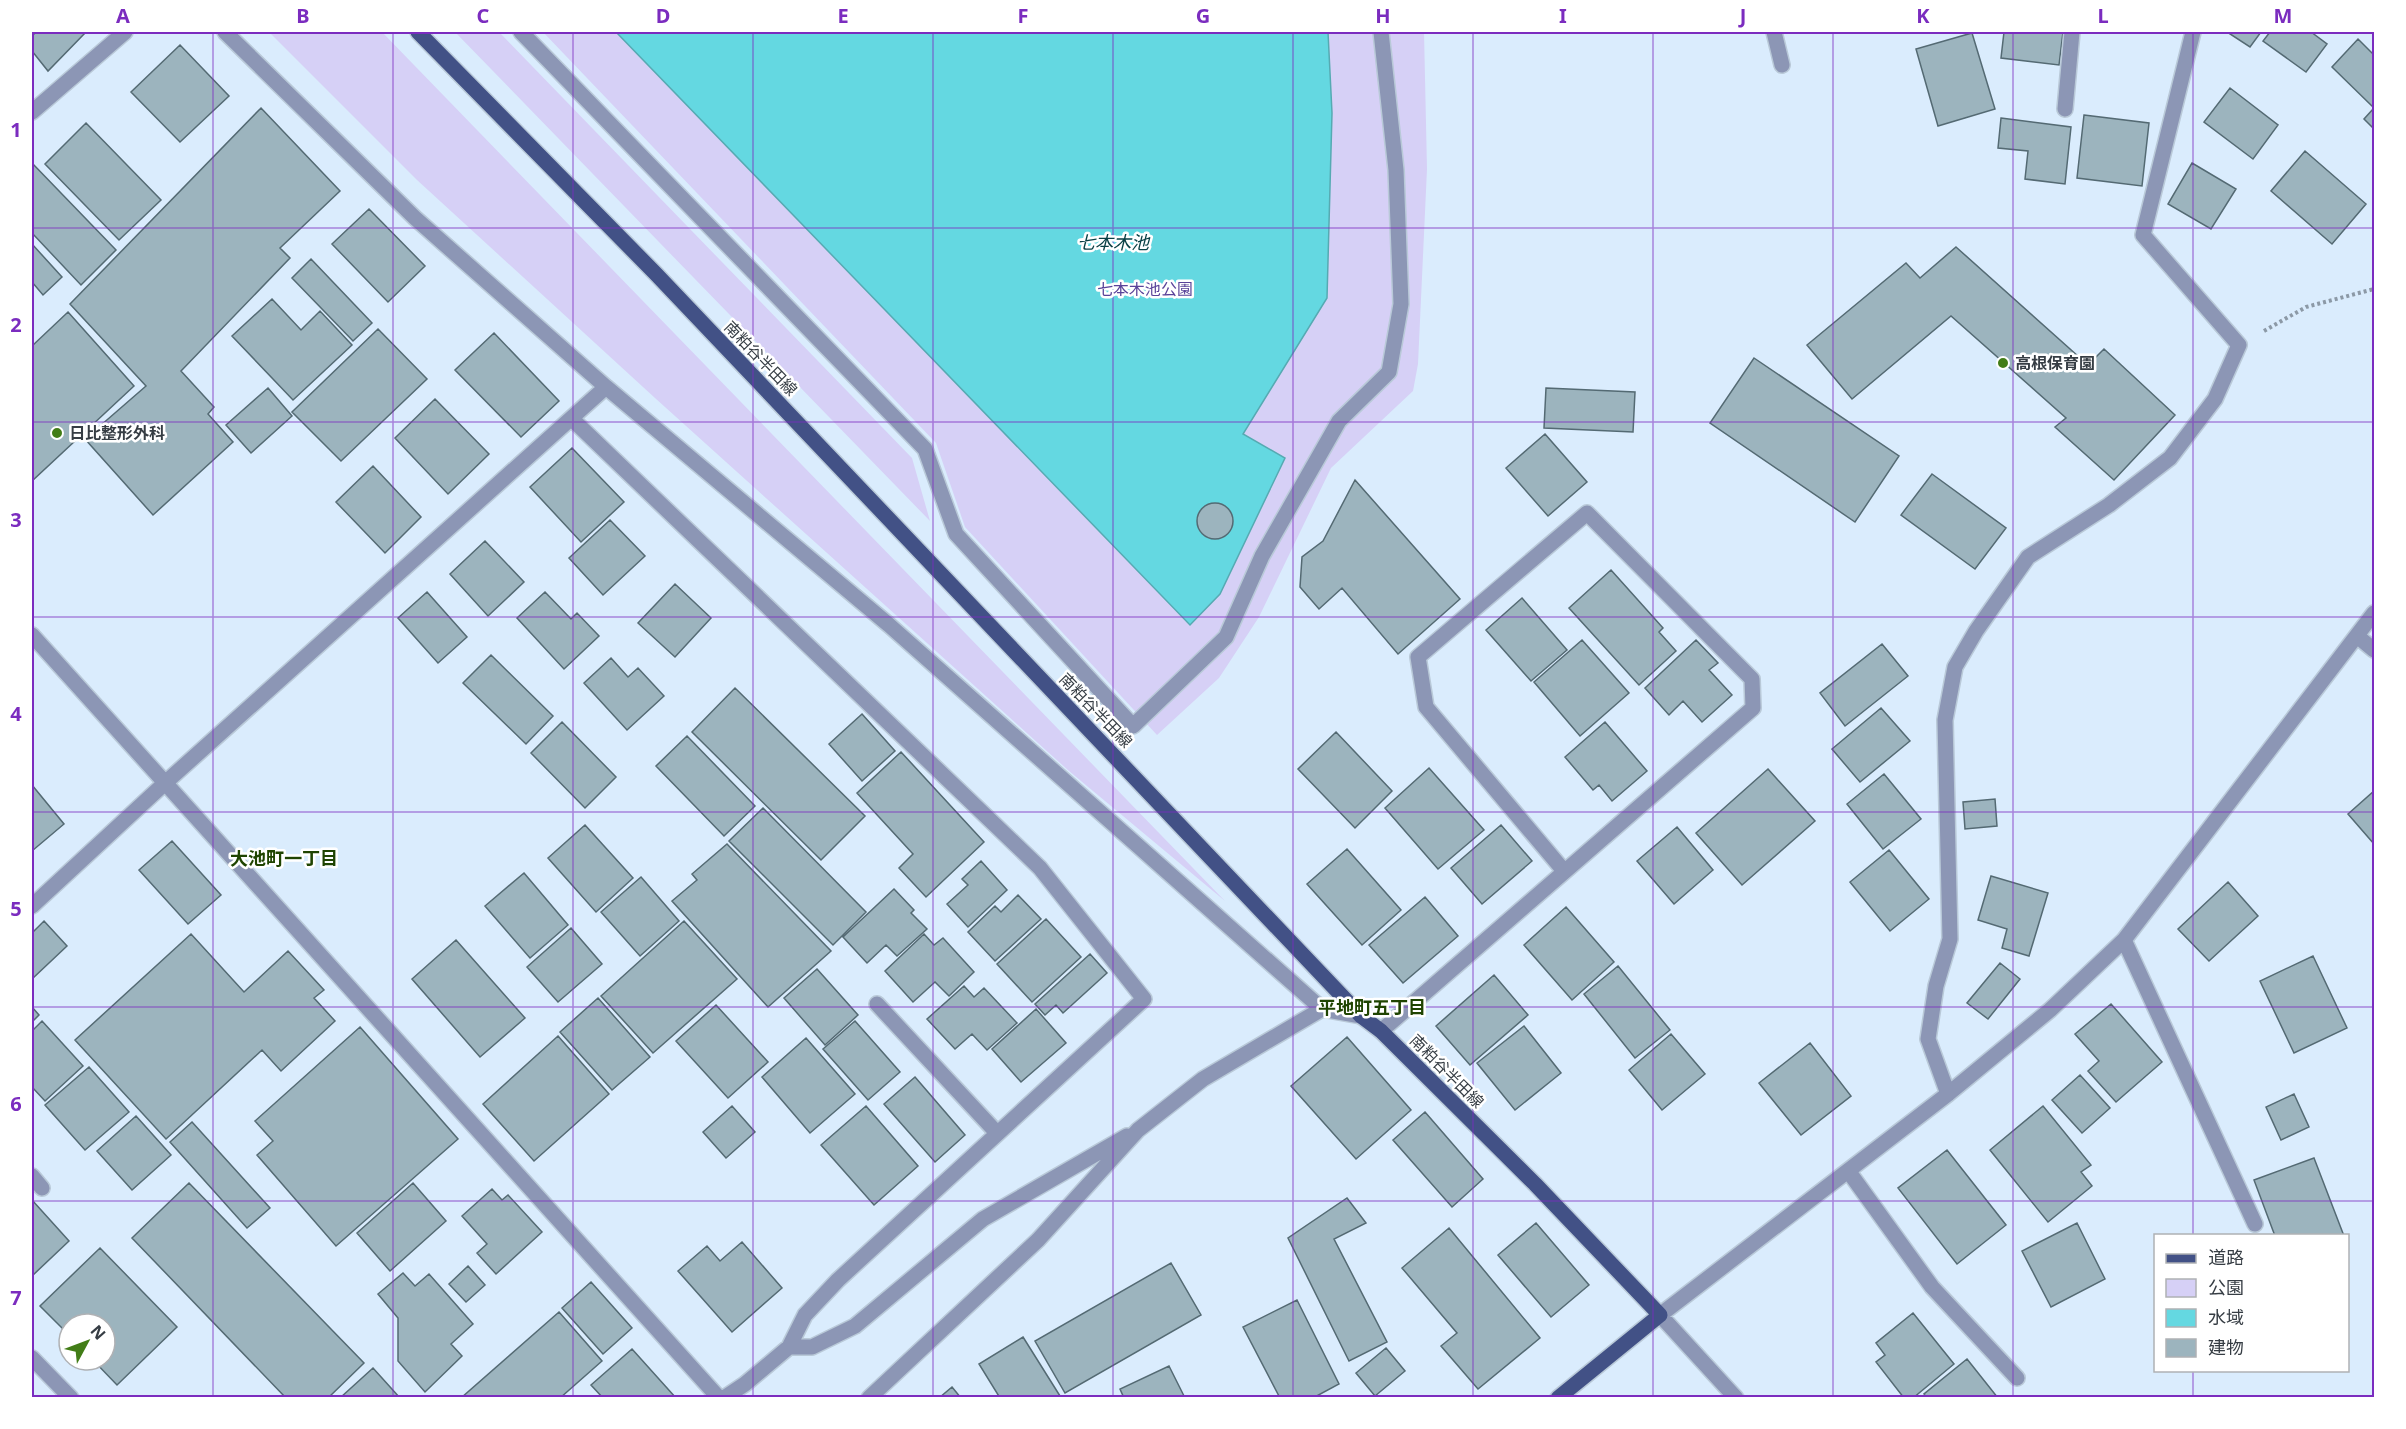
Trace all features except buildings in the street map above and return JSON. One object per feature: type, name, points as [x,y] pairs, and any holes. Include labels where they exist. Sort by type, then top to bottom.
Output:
[{"type":"main road","name":"南粕谷半田線","points":[[418,32],[664,282],[1361,1016],[1381,1031],[1534,1184],[1660,1315]]},
{"type":"main road","points":[[1558,1398],[1660,1315]]},
{"type":"street","points":[[32,112],[125,32]]},
{"type":"street","points":[[225,32],[415,218],[606,387],[888,625],[1322,1009],[1361,1016]]},
{"type":"street","points":[[521,32],[924,449],[956,534],[1133,726],[1226,637],[1262,556],[1339,421],[1389,372],[1401,304],[1396,170],[1381,32]]},
{"type":"street","points":[[1774,32],[1782,65]]},
{"type":"street","points":[[2065,109],[2072,32]]},
{"type":"street","points":[[1948,1094],[1928,1039],[1936,986],[1950,939],[1945,720],[1955,667],[1976,631],[2028,557],[2109,505],[2170,458],[2215,399],[2239,345],[2143,235],[2193,32]]},
{"type":"street","points":[[32,906],[165,783],[606,387]]},
{"type":"street","points":[[572,419],[1040,868],[1144,999],[838,1280],[805,1315],[789,1347],[745,1384],[724,1398]]},
{"type":"street","points":[[1381,1031],[1753,708],[1752,679],[1587,513],[1418,657],[1426,707],[1564,871]]},
{"type":"street","points":[[1736,1398],[1660,1315],[1948,1094],[2050,1010],[2124,940],[2374,613]]},
{"type":"street","points":[[32,635],[719,1398]]},
{"type":"street","points":[[2357,636],[2374,650]]},
{"type":"street","points":[[2124,940],[2255,1224]]},
{"type":"street","points":[[878,1004],[997,1133]]},
{"type":"street","points":[[789,1347],[812,1347],[855,1326],[983,1219],[1138,1130],[1203,1079],[1322,1009]]},
{"type":"street","points":[[869,1398],[1038,1240],[1138,1130]]},
{"type":"street","points":[[1849,1172],[1932,1287],[2017,1378]]},
{"type":"street","points":[[32,1176],[42,1188]]},
{"type":"street","points":[[32,1358],[71,1398]]},
{"type":"path","points":[[2239,345],[2306,308],[2374,289]]},
{"type":"green space","points":[[269,32],[382,32],[1225,901],[1069,771],[655,398],[417,180]]},
{"type":"green space","points":[[455,32],[499,32],[912,458],[930,521]]},
{"type":"green space","name":"七本木池","points":[[543,32],[1424,32],[1427,169],[1418,364],[1413,391],[1331,468],[1259,617],[1219,678],[1157,735],[965,527],[936,443]]},
{"type":"water","name":"七本木池","points":[[616,32],[1328,32],[1332,113],[1327,298],[1243,434],[1285,458],[1220,594],[1190,625]]},
{"type":"place","name":"高根保育園","points":[[2003,363]]},
{"type":"place","name":"日比整形外科","points":[[57,433]]},
{"type":"district","name":"大池町一丁目","points":[[284,858]]},
{"type":"district","name":"平地町五丁目","points":[[1372,1007]]},
{"type":"park label","name":"七本木池公園","points":[[1145,289]]}]
